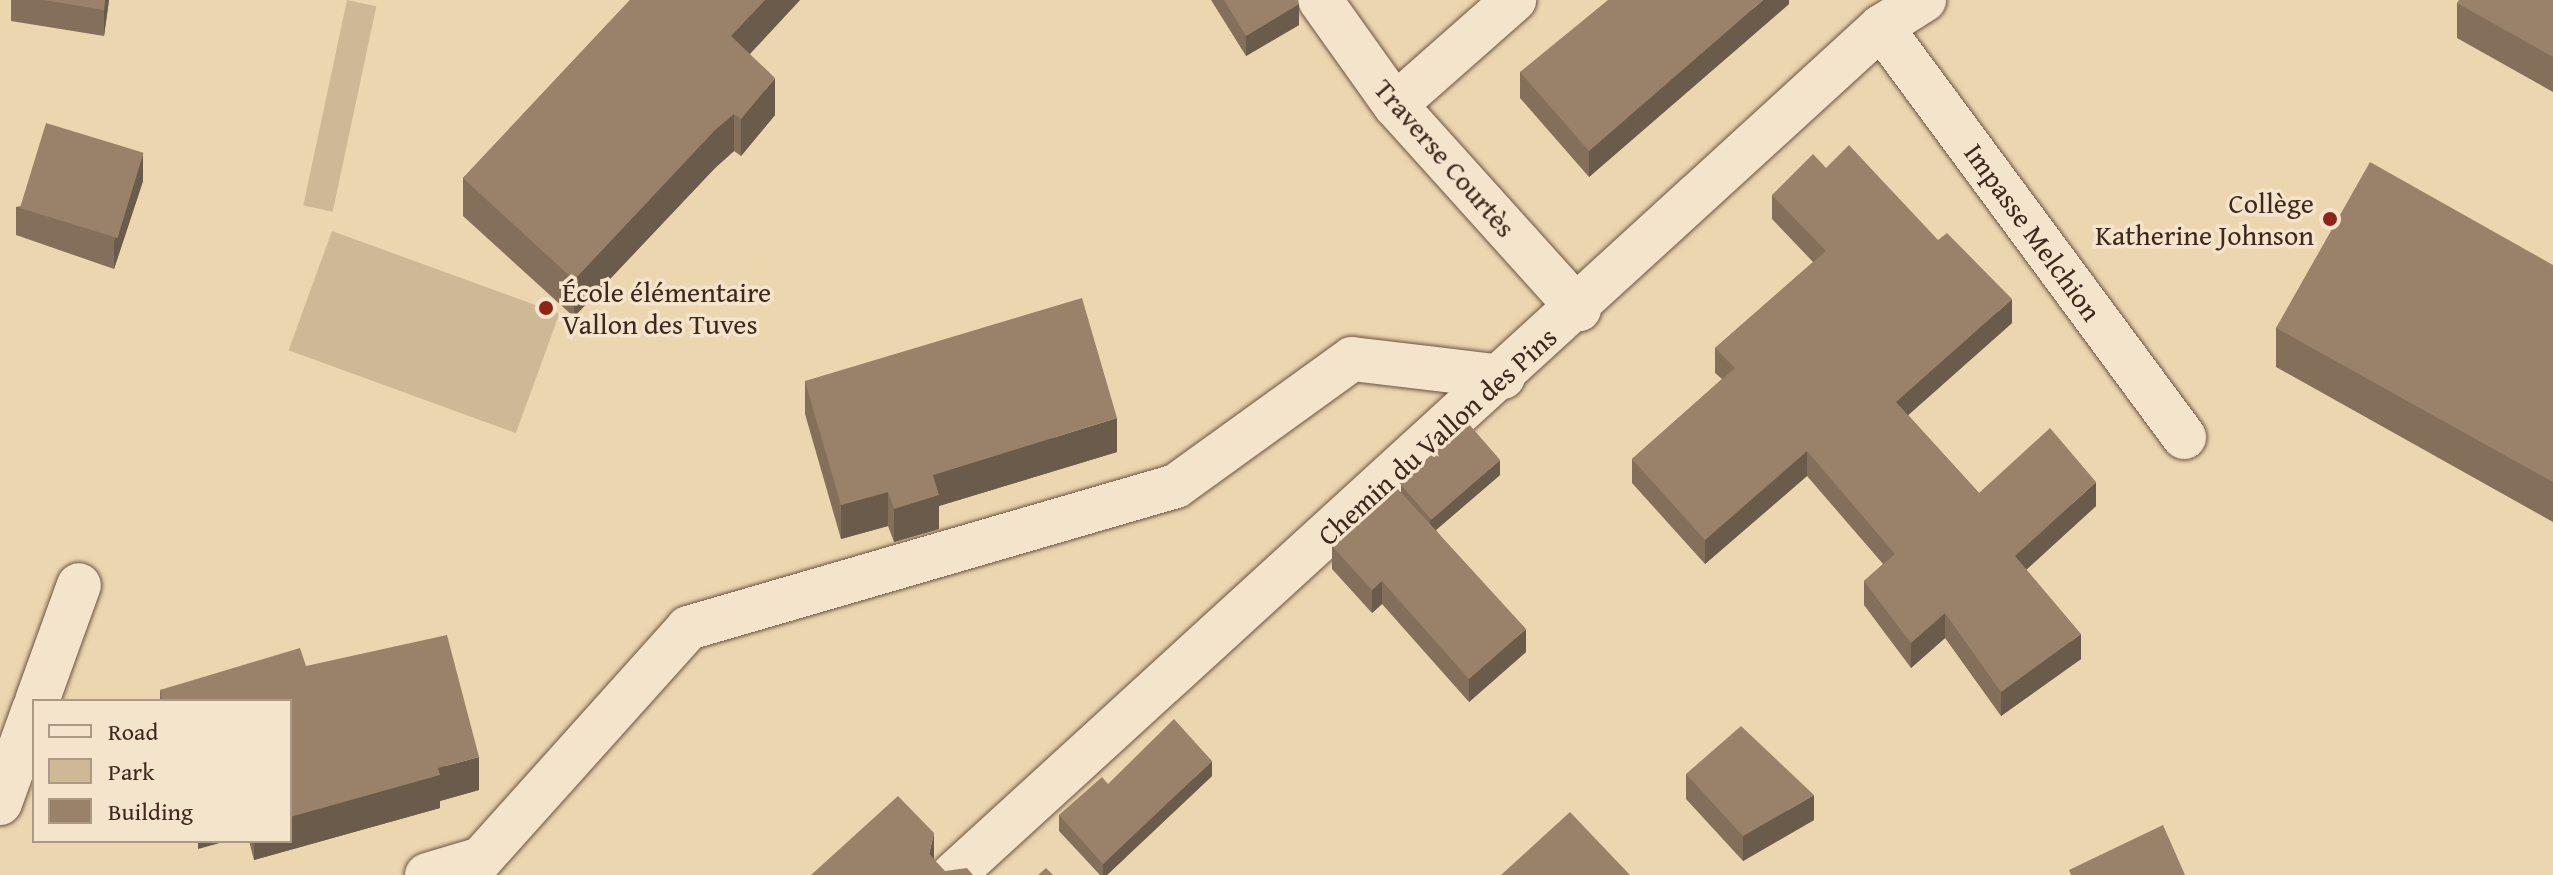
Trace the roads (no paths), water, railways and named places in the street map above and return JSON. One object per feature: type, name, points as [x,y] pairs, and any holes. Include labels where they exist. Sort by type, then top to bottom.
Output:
[{"type":"street","name":"Traverse Courtès","points":[[1320,0],[1395,105],[1579,309]]},
{"type":"street","points":[[1395,105],[1514,0]]},
{"type":"street","name":"Chemin du Vallon des Pins","points":[[953,875],[1579,309],[1881,27],[1924,0]]},
{"type":"street","name":"Impasse Melchion","points":[[1881,27],[2184,437]]},
{"type":"street","points":[[427,875],[481,859],[688,628],[1176,486],[1352,359],[1503,377]]},
{"type":"street","points":[[38,699],[79,585]]},
{"type":"street","points":[[0,803],[32,715]]},
{"type":"place","name":"Collège Katherine Johnson","points":[[2330,219]]},
{"type":"place","name":"École élémentaire Vallon des Tuves","points":[[546,308]]}]
